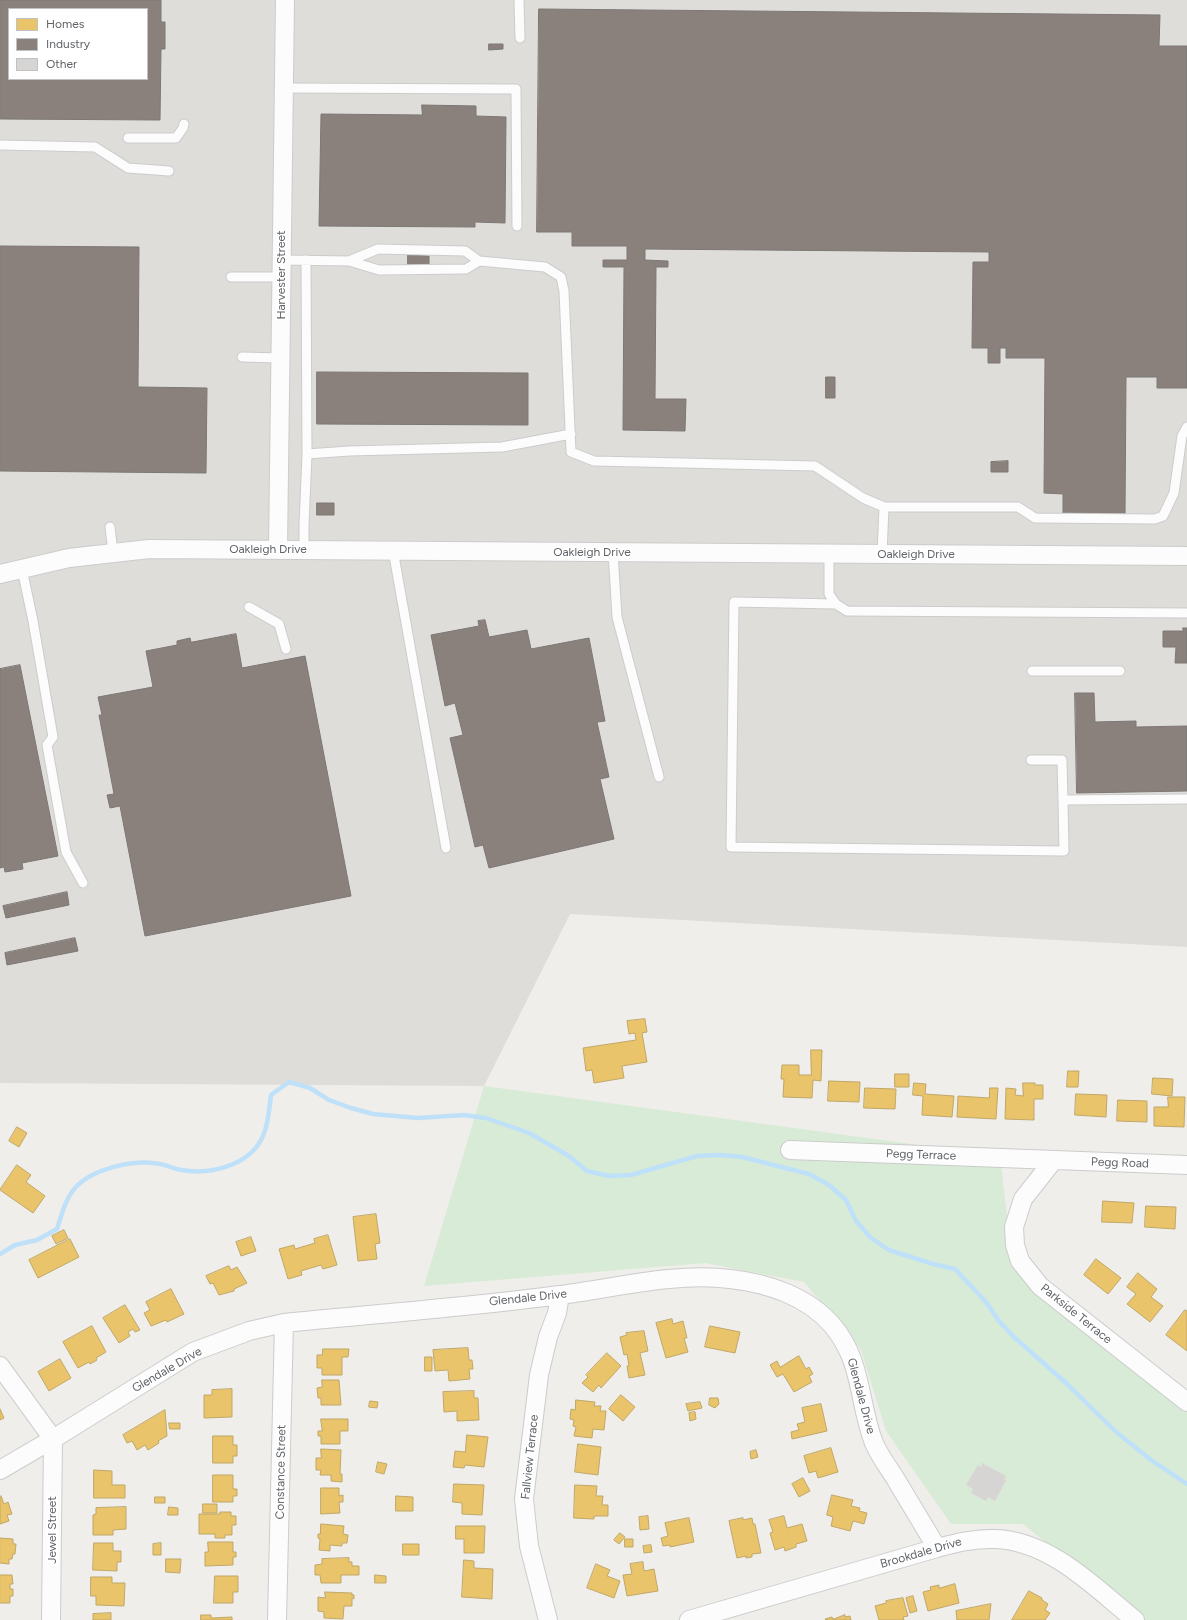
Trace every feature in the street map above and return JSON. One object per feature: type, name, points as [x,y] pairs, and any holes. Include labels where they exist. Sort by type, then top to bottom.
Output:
[{"type":"street","name":"Harvester Street","points":[[278,549],[285,0]]},
{"type":"street","name":"Oakleigh Drive","points":[[0,574],[69,558],[149,549],[1187,556]]},
{"type":"street","name":"Pegg Terrace","points":[[790,1150],[1053,1161]]},
{"type":"street","name":"Pegg Road","points":[[1053,1161],[1187,1165]]},
{"type":"street","name":"Parkside Terrace","points":[[1053,1161],[1023,1199],[1014,1227],[1015,1245],[1020,1261],[1040,1286],[1187,1402]]},
{"type":"street","name":"Glendale Drive","points":[[0,1470],[193,1352],[249,1331],[284,1323],[560,1295],[692,1277],[730,1279],[761,1284],[789,1294],[810,1306],[832,1325],[848,1349],[857,1372],[866,1420],[875,1445],[937,1548]]},
{"type":"street","name":"Fallview Terrace","points":[[548,1620],[529,1546],[524,1499],[539,1375],[548,1337],[557,1313],[560,1295]]},
{"type":"street","name":"Constance Street","points":[[277,1620],[284,1323]]},
{"type":"street","points":[[0,1366],[53,1439]]},
{"type":"street","name":"Jewel Street","points":[[51,1620],[53,1439]]},
{"type":"street","name":"Brookdale Drive","points":[[689,1620],[937,1548],[968,1540],[995,1539],[1021,1543],[1046,1552],[1068,1566],[1135,1620]]},
{"type":"lane","points":[[519,0],[520,38]]},
{"type":"lane","points":[[284,88],[516,89],[517,226]]},
{"type":"lane","points":[[128,138],[176,138],[184,124]]},
{"type":"lane","points":[[0,145],[95,147],[128,168],[168,171]]},
{"type":"lane","points":[[350,261],[378,249],[465,251],[479,261],[545,267],[561,277],[564,291],[572,452],[594,461],[815,466],[863,498],[884,507],[1018,507],[1035,518],[1155,519],[1163,516],[1174,494],[1182,436],[1187,427]]},
{"type":"lane","points":[[304,550],[307,454],[306,260]]},
{"type":"lane","points":[[231,276],[282,268],[306,260],[350,261],[379,270],[466,269],[479,261]]},
{"type":"lane","points":[[242,357],[280,358]]},
{"type":"lane","points":[[307,454],[349,451],[502,447],[571,434]]},
{"type":"lane","points":[[882,554],[884,507]]},
{"type":"lane","points":[[110,527],[113,553]]},
{"type":"lane","points":[[393,550],[446,848]]},
{"type":"lane","points":[[613,552],[617,617],[659,777]]},
{"type":"lane","points":[[829,553],[829,594],[836,604],[847,611],[1187,613]]},
{"type":"lane","points":[[22,569],[33,621],[53,737],[47,745],[66,852],[83,883]]},
{"type":"lane","points":[[836,604],[734,602],[731,847],[1064,851],[1062,760],[1031,760]]},
{"type":"lane","points":[[249,607],[279,624],[286,649]]},
{"type":"lane","points":[[1032,671],[1120,671]]},
{"type":"lane","points":[[1063,800],[1187,798]]},
{"type":"shaded area","points":[[0,0],[1187,0],[1187,947],[570,914],[484,1086],[0,1083]]},
{"type":"green space","points":[[484,1086],[1000,1156],[1013,1269],[1187,1401],[1187,1620],[1143,1620],[1023,1524],[951,1524],[886,1431],[861,1350],[804,1282],[705,1263],[424,1286]]},
{"type":"building: Homes","points":[[645,1019],[647,1032],[642,1033],[647,1062],[622,1066],[624,1078],[594,1083],[592,1070],[586,1071],[583,1048],[636,1040],[635,1033],[629,1034],[627,1021]]},
{"type":"building: Homes","points":[[811,1050],[822,1050],[821,1081],[813,1080],[812,1098],[783,1097],[784,1079],[781,1079],[782,1065],[799,1065],[799,1075],[811,1075]]},
{"type":"building: Homes","points":[[1068,1071],[1079,1071],[1078,1087],[1067,1087]]},
{"type":"building: Homes","points":[[895,1074],[909,1074],[909,1087],[895,1087]]},
{"type":"building: Homes","points":[[1153,1078],[1173,1079],[1172,1096],[1152,1094]]},
{"type":"building: Homes","points":[[829,1081],[860,1082],[859,1102],[828,1101]]},
{"type":"building: Homes","points":[[914,1083],[926,1084],[925,1094],[954,1096],[952,1117],[922,1115],[923,1096],[913,1095]]},
{"type":"building: Homes","points":[[1023,1083],[1043,1085],[1043,1099],[1034,1099],[1034,1120],[1005,1119],[1006,1088],[1016,1089],[1015,1095],[1023,1096]]},
{"type":"building: Homes","points":[[865,1088],[896,1089],[895,1109],[864,1108]]},
{"type":"building: Homes","points":[[990,1088],[998,1088],[996,1119],[957,1117],[958,1096],[989,1098]]},
{"type":"building: Homes","points":[[1076,1094],[1107,1095],[1106,1117],[1075,1115]]},
{"type":"building: Homes","points":[[1168,1097],[1185,1097],[1184,1127],[1154,1126],[1154,1107],[1168,1107]]},
{"type":"building: Homes","points":[[1118,1100],[1147,1101],[1147,1122],[1117,1121]]},
{"type":"building: Homes","points":[[17,1127],[27,1133],[19,1147],[9,1141]]},
{"type":"building: Homes","points":[[17,1165],[31,1175],[26,1182],[45,1196],[33,1213],[0,1190]]},
{"type":"building: Homes","points":[[1103,1201],[1134,1203],[1132,1223],[1102,1222]]},
{"type":"building: Homes","points":[[1146,1206],[1176,1207],[1175,1229],[1145,1227]]},
{"type":"building: Homes","points":[[376,1214],[380,1243],[375,1244],[377,1259],[358,1261],[353,1217]]},
{"type":"building: Homes","points":[[64,1230],[68,1238],[56,1244],[52,1236]]},
{"type":"building: Homes","points":[[328,1235],[337,1265],[323,1269],[321,1265],[301,1271],[302,1275],[288,1279],[279,1249],[294,1245],[295,1249],[315,1243],[314,1239]]},
{"type":"building: Homes","points":[[251,1237],[256,1251],[241,1256],[236,1242]]},
{"type":"building: Homes","points":[[70,1239],[79,1257],[38,1278],[29,1260]]},
{"type":"building: Homes","points":[[1096,1259],[1121,1278],[1108,1294],[1084,1275]]},
{"type":"building: Homes","points":[[229,1266],[231,1270],[237,1267],[247,1283],[234,1289],[234,1291],[219,1295],[213,1283],[210,1284],[206,1276]]},
{"type":"building: Homes","points":[[1138,1273],[1157,1289],[1151,1297],[1163,1306],[1150,1322],[1127,1304],[1136,1294],[1127,1287]]},
{"type":"building: Homes","points":[[171,1289],[184,1314],[167,1322],[166,1320],[151,1326],[144,1313],[150,1310],[146,1302]]},
{"type":"building: Homes","points":[[125,1305],[140,1330],[135,1332],[133,1329],[128,1332],[130,1336],[119,1343],[103,1318]]},
{"type":"building: Homes","points":[[1185,1310],[1187,1311],[1187,1351],[1166,1335]]},
{"type":"building: Homes","points":[[672,1319],[673,1324],[683,1321],[687,1338],[684,1338],[688,1352],[666,1358],[656,1323]]},
{"type":"building: Homes","points":[[92,1326],[106,1352],[90,1364],[89,1362],[78,1368],[63,1342]]},
{"type":"building: Homes","points":[[710,1326],[740,1332],[735,1353],[705,1347]]},
{"type":"building: Homes","points":[[644,1331],[648,1351],[640,1353],[645,1375],[629,1378],[627,1354],[624,1355],[620,1337],[627,1335],[626,1333]]},
{"type":"building: Homes","points":[[468,1348],[469,1360],[472,1360],[473,1369],[469,1369],[470,1379],[449,1381],[448,1370],[435,1371],[433,1350]]},
{"type":"building: Homes","points":[[323,1349],[349,1349],[348,1357],[342,1357],[342,1375],[322,1375],[322,1368],[317,1368],[317,1355],[322,1355]]},
{"type":"building: Homes","points":[[607,1353],[621,1366],[601,1388],[599,1385],[593,1392],[582,1383],[588,1377],[586,1375]]},
{"type":"building: Homes","points":[[799,1356],[806,1369],[809,1367],[813,1374],[809,1376],[812,1382],[794,1392],[783,1374],[777,1377],[770,1365],[777,1361],[780,1367]]},
{"type":"building: Homes","points":[[425,1357],[432,1357],[432,1371],[425,1371]]},
{"type":"building: Homes","points":[[60,1359],[71,1378],[49,1391],[38,1372]]},
{"type":"building: Homes","points":[[322,1380],[339,1380],[341,1405],[321,1405],[321,1398],[318,1398],[317,1388],[322,1387]]},
{"type":"building: Homes","points":[[232,1389],[232,1417],[204,1418],[204,1395],[212,1395],[212,1390]]},
{"type":"building: Homes","points":[[474,1391],[474,1398],[478,1398],[479,1420],[457,1421],[457,1411],[444,1412],[443,1392]]},
{"type":"building: Homes","points":[[621,1395],[635,1407],[623,1421],[609,1409]]},
{"type":"building: Homes","points":[[710,1398],[718,1398],[719,1404],[715,1408],[709,1405]]},
{"type":"building: Homes","points":[[576,1400],[595,1402],[594,1406],[601,1406],[600,1411],[606,1411],[604,1430],[593,1429],[592,1438],[574,1436],[576,1427],[573,1426],[574,1420],[570,1419],[571,1409],[575,1410]]},
{"type":"building: Homes","points":[[370,1401],[378,1402],[377,1408],[369,1407]]},
{"type":"building: Homes","points":[[700,1402],[702,1408],[688,1411],[686,1404]]},
{"type":"building: Homes","points":[[821,1404],[827,1431],[792,1439],[791,1432],[799,1430],[797,1424],[805,1422],[802,1408]]},
{"type":"building: Homes","points":[[0,1409],[4,1418],[0,1420]]},
{"type":"building: Homes","points":[[165,1410],[167,1436],[158,1441],[159,1443],[148,1450],[145,1445],[137,1450],[132,1441],[127,1443],[123,1435]]},
{"type":"building: Homes","points":[[695,1412],[696,1419],[690,1421],[689,1413]]},
{"type":"building: Homes","points":[[321,1419],[348,1419],[348,1431],[340,1431],[340,1444],[321,1444],[321,1436],[318,1436],[318,1431],[322,1431]]},
{"type":"building: Homes","points":[[169,1423],[180,1423],[180,1429],[170,1429]]},
{"type":"building: Homes","points":[[467,1435],[488,1437],[484,1467],[465,1465],[464,1468],[453,1467],[455,1451],[465,1452]]},
{"type":"building: Homes","points":[[213,1436],[233,1436],[233,1445],[237,1445],[237,1456],[233,1456],[233,1463],[213,1463]]},
{"type":"building: Homes","points":[[578,1444],[601,1447],[598,1475],[575,1472]]},
{"type":"building: Homes","points":[[831,1448],[838,1472],[818,1478],[816,1471],[809,1473],[804,1456]]},
{"type":"building: Homes","points":[[321,1449],[341,1450],[340,1474],[342,1474],[342,1482],[331,1481],[331,1475],[320,1475],[321,1470],[316,1470],[316,1458],[321,1458]]},
{"type":"building: Homes","points":[[756,1450],[758,1457],[751,1459],[750,1452]]},
{"type":"building: Homes","points":[[378,1462],[387,1464],[384,1474],[376,1472]]},
{"type":"building: Homes","points":[[94,1470],[112,1471],[112,1485],[125,1485],[125,1498],[94,1498]]},
{"type":"building: Homes","points":[[213,1475],[233,1475],[233,1489],[237,1489],[237,1496],[233,1496],[233,1502],[213,1502]]},
{"type":"building: Homes","points":[[803,1478],[810,1491],[799,1497],[792,1484]]},
{"type":"building: Homes","points":[[454,1484],[484,1485],[482,1515],[462,1514],[462,1503],[453,1502]]},
{"type":"building: Homes","points":[[575,1485],[597,1486],[596,1496],[603,1496],[602,1505],[608,1505],[608,1516],[594,1516],[594,1519],[574,1518]]},
{"type":"building: Homes","points":[[321,1488],[339,1488],[339,1496],[343,1495],[343,1502],[339,1502],[340,1513],[321,1514]]},
{"type":"building: Homes","points":[[832,1495],[853,1500],[851,1506],[860,1508],[859,1511],[867,1513],[864,1524],[853,1521],[850,1531],[831,1526],[833,1517],[827,1515]]},
{"type":"building: Homes","points":[[1,1496],[4,1504],[8,1502],[12,1514],[7,1515],[9,1521],[0,1524],[0,1497]]},
{"type":"building: Homes","points":[[396,1496],[413,1497],[413,1511],[396,1511]]},
{"type":"building: Homes","points":[[155,1497],[165,1497],[165,1503],[155,1503]]},
{"type":"building: Homes","points":[[203,1504],[217,1504],[217,1513],[203,1513]]},
{"type":"building: Homes","points":[[126,1507],[126,1529],[113,1530],[113,1535],[93,1535],[93,1515],[96,1514],[96,1508]]},
{"type":"building: Homes","points":[[169,1507],[178,1508],[178,1515],[168,1515]]},
{"type":"building: Homes","points":[[220,1512],[231,1512],[231,1516],[236,1516],[236,1525],[232,1525],[232,1535],[225,1535],[225,1538],[215,1538],[215,1534],[199,1534],[199,1514],[220,1514]]},
{"type":"building: Homes","points":[[648,1516],[649,1529],[640,1530],[639,1517]]},
{"type":"building: Homes","points":[[784,1516],[787,1528],[802,1524],[807,1541],[796,1544],[796,1547],[785,1551],[784,1547],[775,1550],[770,1533],[773,1532],[769,1520]]},
{"type":"building: Homes","points":[[689,1518],[694,1542],[670,1547],[670,1545],[663,1546],[661,1538],[668,1536],[665,1523]]},
{"type":"building: Homes","points":[[743,1518],[743,1520],[752,1518],[753,1524],[755,1524],[761,1553],[752,1554],[752,1557],[746,1558],[746,1556],[737,1558],[729,1521]]},
{"type":"building: Homes","points":[[321,1524],[344,1526],[343,1534],[348,1535],[347,1543],[342,1543],[342,1546],[330,1545],[330,1551],[319,1550],[320,1539],[318,1538],[318,1534],[320,1534]]},
{"type":"building: Homes","points":[[456,1526],[485,1526],[484,1553],[464,1553],[464,1539],[456,1539]]},
{"type":"building: Homes","points":[[620,1533],[625,1537],[619,1544],[614,1540]]},
{"type":"building: Homes","points":[[0,1538],[13,1539],[13,1544],[16,1544],[15,1554],[13,1554],[12,1559],[9,1559],[9,1564],[0,1563]]},
{"type":"building: Homes","points":[[625,1539],[633,1539],[633,1547],[625,1547]]},
{"type":"building: Homes","points":[[208,1542],[233,1542],[233,1552],[236,1552],[236,1557],[233,1557],[233,1565],[205,1566],[205,1552],[208,1552]]},
{"type":"building: Homes","points":[[94,1543],[113,1543],[113,1551],[121,1551],[121,1562],[117,1562],[117,1571],[93,1570]]},
{"type":"building: Homes","points":[[161,1543],[161,1555],[153,1555],[153,1544]]},
{"type":"building: Homes","points":[[403,1544],[419,1544],[419,1555],[403,1555]]},
{"type":"building: Homes","points":[[651,1545],[652,1552],[644,1553],[643,1546]]},
{"type":"building: Homes","points":[[349,1558],[349,1562],[352,1562],[352,1566],[359,1566],[359,1575],[341,1575],[341,1583],[321,1583],[320,1575],[315,1575],[315,1565],[322,1564],[322,1559]]},
{"type":"building: Homes","points":[[166,1559],[181,1559],[180,1573],[166,1572]]},
{"type":"building: Homes","points":[[464,1560],[474,1561],[474,1568],[493,1569],[492,1599],[462,1597]]},
{"type":"building: Homes","points":[[643,1562],[644,1571],[654,1569],[658,1591],[627,1596],[623,1575],[632,1574],[630,1564]]},
{"type":"building: Homes","points":[[596,1564],[610,1570],[607,1576],[620,1581],[614,1598],[587,1588]]},
{"type":"building: Homes","points":[[0,1575],[12,1575],[13,1584],[10,1584],[10,1589],[13,1589],[13,1596],[10,1596],[10,1603],[0,1603]]},
{"type":"building: Homes","points":[[375,1575],[386,1576],[386,1583],[375,1583]]},
{"type":"building: Homes","points":[[215,1576],[238,1576],[238,1592],[233,1592],[233,1603],[214,1603]]},
{"type":"building: Homes","points":[[91,1577],[112,1577],[112,1583],[125,1583],[124,1606],[96,1605],[96,1596],[91,1596]]},
{"type":"building: Homes","points":[[955,1584],[959,1603],[928,1611],[923,1592],[931,1590],[930,1587],[939,1585],[939,1588]]},
{"type":"building: Homes","points":[[1029,1591],[1042,1598],[1042,1600],[1048,1604],[1045,1610],[1050,1613],[1045,1620],[1012,1620]]},
{"type":"building: Homes","points":[[325,1592],[352,1593],[352,1595],[354,1595],[354,1599],[352,1598],[352,1606],[344,1606],[343,1619],[324,1618],[324,1612],[318,1611],[318,1597],[325,1598]]},
{"type":"building: Homes","points":[[913,1596],[917,1611],[910,1613],[906,1598]]},
{"type":"building: Homes","points":[[903,1598],[908,1616],[903,1617],[904,1620],[879,1620],[875,1606],[886,1603],[886,1601]]},
{"type":"building: Homes","points":[[991,1604],[989,1620],[957,1620],[956,1611]]},
{"type":"building: Homes","points":[[111,1613],[111,1620],[93,1620],[93,1614]]},
{"type":"building: Homes","points":[[201,1615],[211,1615],[211,1618],[232,1617],[232,1620],[201,1620]]},
{"type":"building: Homes","points":[[845,1615],[845,1617],[850,1616],[851,1620],[825,1619],[832,1617],[833,1619]]},
{"type":"building: Industry","points":[[0,0],[161,0],[161,22],[165,22],[165,49],[161,49],[160,120],[0,119]]},
{"type":"building: Industry","points":[[539,9],[1160,15],[1159,46],[1187,46],[1187,388],[1157,388],[1157,377],[1126,377],[1125,515],[1063,514],[1063,494],[1044,493],[1045,358],[1006,358],[1006,348],[1000,348],[1000,363],[988,363],[988,348],[972,348],[973,262],[989,262],[989,252],[645,249],[645,260],[668,261],[668,267],[656,267],[655,399],[686,399],[685,431],[623,430],[624,267],[603,267],[603,260],[627,260],[627,246],[572,246],[572,232],[537,232]]},
{"type":"building: Industry","points":[[489,44],[503,44],[503,49],[489,50]]},
{"type":"building: Industry","points":[[422,105],[476,106],[476,116],[506,117],[505,223],[475,222],[475,227],[319,226],[321,114],[422,115]]},
{"type":"building: Industry","points":[[0,246],[139,247],[138,387],[207,388],[206,473],[0,471]]},
{"type":"building: Industry","points":[[408,255],[429,256],[429,266],[408,266]]},
{"type":"building: Industry","points":[[317,372],[528,373],[528,425],[317,424]]},
{"type":"building: Industry","points":[[826,377],[835,377],[835,398],[826,398]]},
{"type":"building: Industry","points":[[1008,461],[1008,472],[991,472],[991,462]]},
{"type":"building: Industry","points":[[317,503],[334,503],[334,515],[317,515]]},
{"type":"building: Industry","points":[[485,620],[489,637],[527,630],[531,649],[589,638],[605,721],[597,722],[609,777],[600,779],[614,839],[489,868],[483,845],[475,847],[450,738],[463,735],[455,703],[445,706],[431,635],[479,626],[478,621]]},
{"type":"building: Industry","points":[[1183,628],[1187,628],[1187,663],[1175,663],[1176,647],[1163,647],[1163,631],[1183,631]]},
{"type":"building: Industry","points":[[236,634],[242,668],[305,656],[351,896],[145,936],[120,806],[110,808],[107,795],[114,794],[99,715],[102,715],[98,697],[153,687],[146,651],[177,645],[177,641],[190,638],[191,642]]},
{"type":"building: Industry","points":[[20,665],[58,856],[22,863],[23,869],[5,872],[4,867],[0,868],[0,669]]},
{"type":"building: Industry","points":[[1075,693],[1094,693],[1095,722],[1136,721],[1136,727],[1187,726],[1187,791],[1077,793]]},
{"type":"building: Industry","points":[[67,892],[69,905],[6,918],[3,906]]},
{"type":"building: Industry","points":[[75,938],[78,951],[7,965],[5,953]]},
{"type":"building: Other","points":[[982,1463],[1006,1476],[1004,1479],[1006,1480],[995,1501],[988,1497],[986,1501],[971,1493],[973,1489],[966,1485],[978,1465],[981,1467]]},
{"type":"waterway","points":[[0,1254],[15,1245],[37,1240],[57,1229],[66,1202],[75,1188],[92,1175],[103,1170],[127,1164],[150,1163],[181,1170],[203,1171],[215,1170],[237,1162],[255,1149],[261,1140],[267,1124],[271,1095],[289,1082],[310,1088],[329,1100],[373,1114],[418,1118],[464,1115],[486,1118],[529,1133],[569,1156],[587,1171],[609,1176],[631,1175],[697,1156],[720,1155],[742,1157],[809,1174],[829,1185],[846,1200],[856,1221],[871,1238],[889,1250],[933,1264],[955,1269],[986,1302],[999,1321],[1015,1338],[1066,1383],[1115,1431],[1151,1460],[1187,1484]]}]
